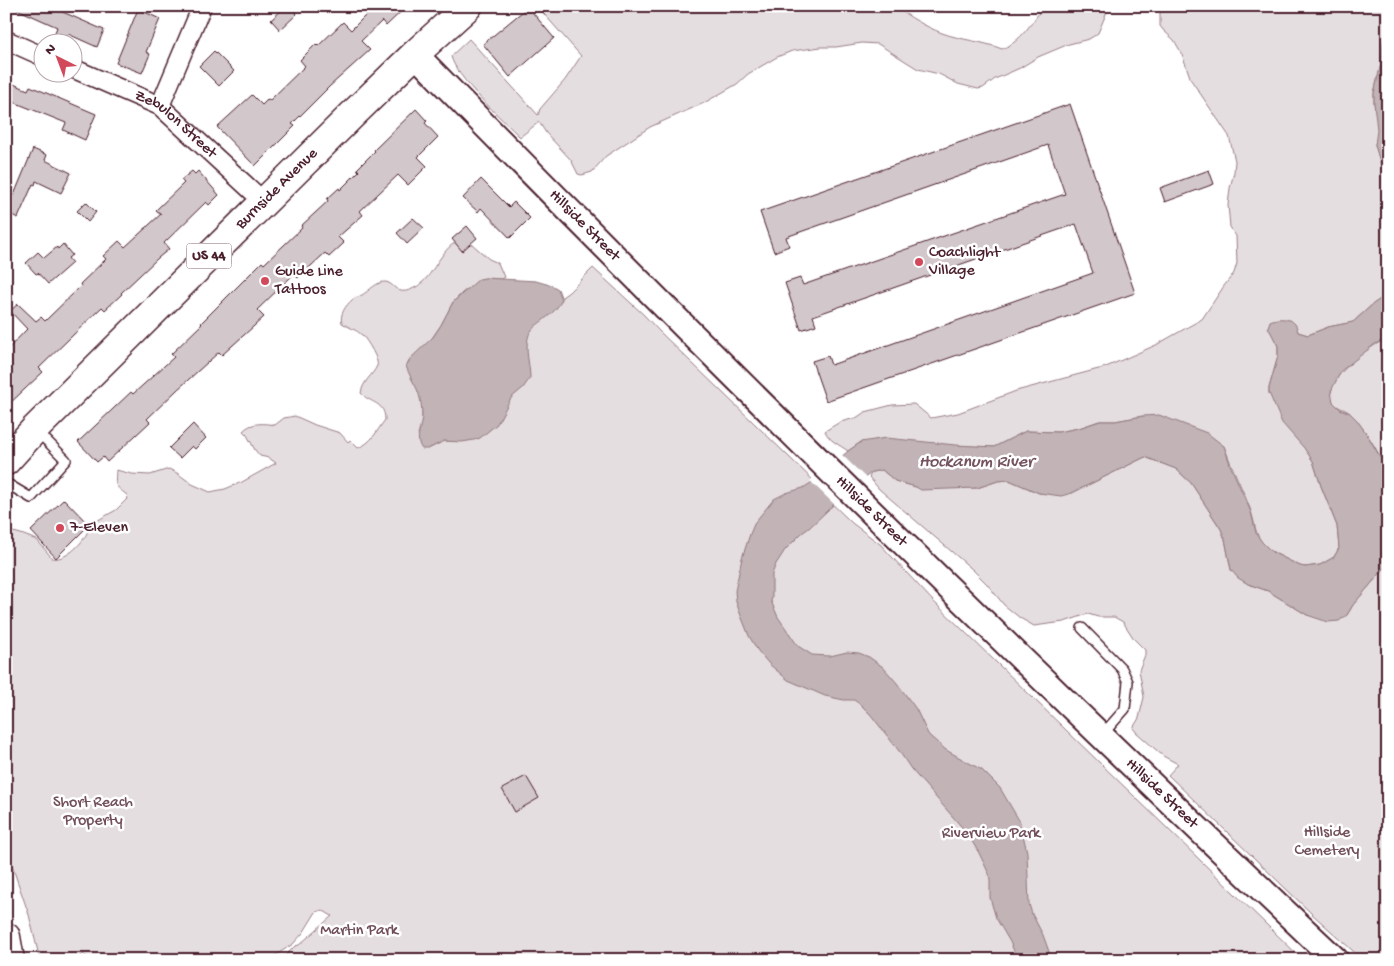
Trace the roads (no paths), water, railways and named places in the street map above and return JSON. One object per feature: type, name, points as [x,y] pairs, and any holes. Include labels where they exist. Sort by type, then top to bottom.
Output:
[{"type":"main road","name":"Burnside Avenue","points":[[6,461],[35,429],[264,202],[415,54],[468,6]]},
{"type":"main road","name":"Hillside Street","points":[[415,54],[619,262],[859,500],[1336,960]]},
{"type":"main road","points":[[6,937],[10,960]]},
{"type":"street","points":[[160,106],[202,6]]},
{"type":"street","points":[[6,40],[32,52]]},
{"type":"street","name":"Zebulon Street","points":[[82,72],[160,106],[264,202]]},
{"type":"lane","points":[[6,483],[31,498],[66,460],[35,429]]},
{"type":"lane","points":[[1082,628],[1122,669],[1128,682],[1125,708],[1102,735]]},
{"type":"water","points":[[1388,24],[1388,181],[1375,145],[1377,130],[1374,93]]},
{"type":"water","points":[[479,279],[536,281],[558,289],[562,300],[553,312],[535,326],[529,335],[527,348],[530,378],[523,388],[511,398],[497,424],[480,438],[474,440],[462,442],[444,441],[428,449],[422,449],[418,437],[422,415],[421,401],[406,366],[411,358],[433,337],[453,302]]},
{"type":"water","name":"Hockanum River","points":[[1388,294],[1388,338],[1375,344],[1341,371],[1331,391],[1333,402],[1357,420],[1388,471],[1388,564],[1353,605],[1347,615],[1339,621],[1328,622],[1307,615],[1268,591],[1248,584],[1238,578],[1231,570],[1225,539],[1221,529],[1191,483],[1176,469],[1145,457],[1072,493],[1061,496],[1039,493],[1009,480],[998,481],[977,488],[921,490],[895,481],[882,470],[872,472],[802,533],[785,550],[776,564],[772,574],[771,601],[778,617],[798,646],[812,655],[830,656],[847,652],[859,653],[869,657],[883,667],[897,683],[916,709],[928,734],[946,750],[982,770],[1000,788],[1020,822],[1027,852],[1029,904],[1052,960],[1018,960],[996,918],[990,898],[989,874],[967,833],[911,769],[871,715],[854,700],[825,696],[788,680],[769,664],[758,651],[749,636],[740,613],[735,591],[742,558],[755,522],[774,499],[803,488],[814,481],[861,442],[886,438],[994,447],[1026,431],[1058,432],[1100,421],[1115,421],[1159,415],[1207,433],[1224,446],[1251,512],[1256,533],[1272,552],[1300,566],[1320,565],[1334,557],[1339,548],[1337,526],[1313,461],[1282,423],[1269,393],[1278,356],[1278,346],[1268,327],[1270,321],[1286,319],[1295,324],[1298,332],[1308,335],[1328,327],[1353,322],[1373,304]]},
{"type":"place","name":"Coachlight Village","points":[[919,262]]},
{"type":"place","name":"Guide Line Tattoos","points":[[265,281]]},
{"type":"place","name":"7-Eleven","points":[[60,528]]},
{"type":"park label","name":"Short Reach Property","points":[[93,812]]},
{"type":"park label","name":"Riverview Park","points":[[991,834]]},
{"type":"park label","name":"Hillside Cemetery","points":[[1327,842]]},
{"type":"park label","name":"Martin Park","points":[[359,931]]}]
